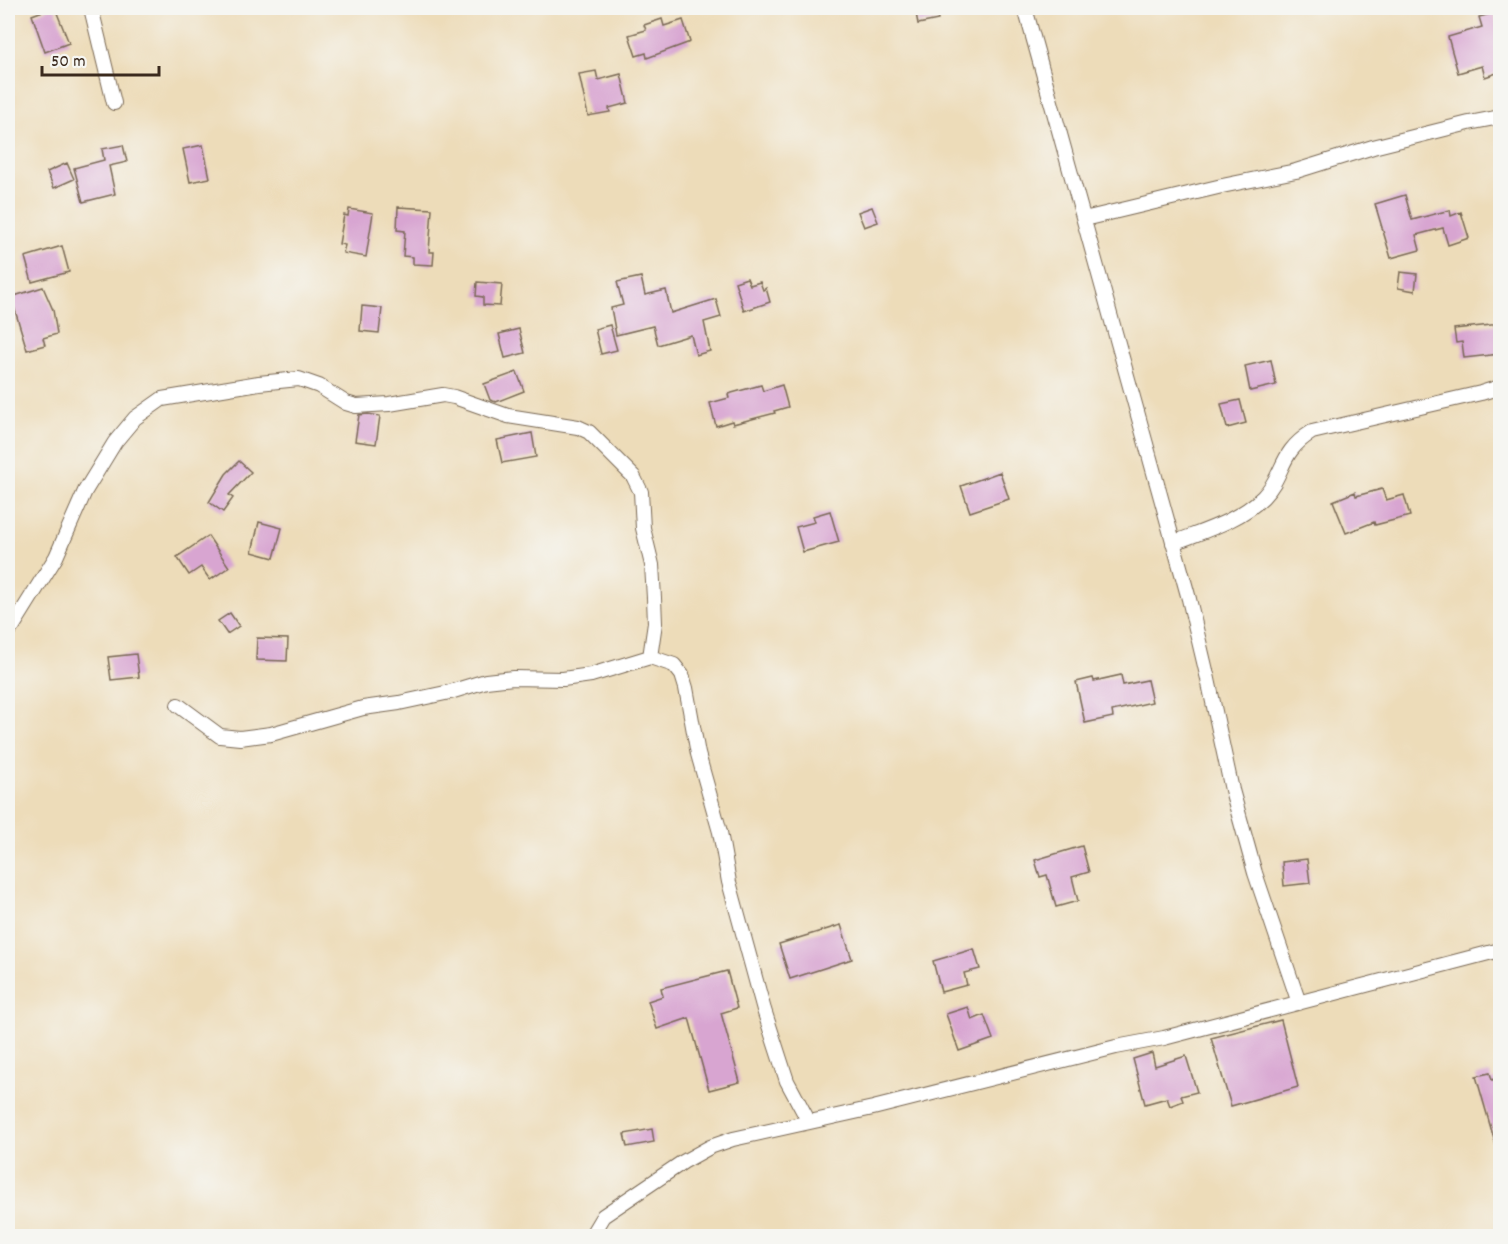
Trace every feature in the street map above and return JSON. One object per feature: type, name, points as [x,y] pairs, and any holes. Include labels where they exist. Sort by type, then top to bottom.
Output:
[{"type":"street","points":[[91,8],[114,103]]},
{"type":"street","points":[[1025,8],[1173,543],[1208,679],[1232,790],[1255,873],[1299,1003]]},
{"type":"street","points":[[1084,219],[1296,171],[1373,147],[1500,117]]},
{"type":"street","points":[[8,632],[14,626],[56,557],[85,491],[115,442],[135,418],[162,399],[259,383],[299,379],[319,386],[346,403],[356,406],[379,405],[443,395],[508,416],[578,427],[589,432],[633,476],[641,492],[643,528],[652,565],[654,598],[650,657]]},
{"type":"street","points":[[1173,543],[1213,528],[1250,507],[1274,482],[1289,451],[1298,441],[1312,432],[1500,387]]},
{"type":"street","points":[[178,705],[220,736],[240,738],[271,734],[363,708],[399,704],[450,693],[486,681],[513,678],[563,679],[591,675],[650,657],[674,665],[684,681],[698,754],[720,832],[729,882],[764,1011],[787,1081],[809,1122]]},
{"type":"street","points":[[592,1236],[603,1216],[683,1162],[710,1147],[733,1139],[1116,1047],[1164,1038],[1500,950]]},
{"type":"building","points":[[55,8],[69,43],[45,52],[32,15]]},
{"type":"building","points":[[915,8],[936,8],[938,20],[918,24]]},
{"type":"building","points":[[1494,13],[1500,35],[1500,72],[1485,77],[1482,66],[1458,73],[1448,37],[1482,27],[1479,17]]},
{"type":"building","points":[[662,19],[664,26],[683,20],[690,42],[647,58],[646,53],[636,56],[629,35],[646,30],[644,25]]},
{"type":"building","points":[[596,71],[598,80],[621,74],[628,103],[609,108],[610,112],[588,116],[579,74]]},
{"type":"building","points":[[123,145],[127,162],[109,166],[115,194],[83,202],[74,168],[104,160],[102,149]]},
{"type":"building","points":[[203,145],[210,178],[190,182],[183,149]]},
{"type":"building","points":[[67,163],[74,179],[54,188],[47,172]]},
{"type":"building","points":[[1405,195],[1412,220],[1450,210],[1451,216],[1461,212],[1469,238],[1448,245],[1443,228],[1416,235],[1420,250],[1391,258],[1375,204]]},
{"type":"building","points":[[398,207],[432,209],[429,252],[434,252],[433,265],[413,264],[413,257],[403,256],[405,231],[397,230]]},
{"type":"building","points":[[872,207],[878,222],[864,227],[858,212]]},
{"type":"building","points":[[349,209],[373,213],[366,257],[343,253],[345,245],[339,244],[344,215],[348,216]]},
{"type":"building","points":[[62,246],[69,272],[32,282],[25,257]]},
{"type":"building","points":[[1400,272],[1417,274],[1415,291],[1398,288]]},
{"type":"building","points":[[641,277],[645,295],[666,290],[671,313],[716,299],[721,317],[704,322],[710,351],[696,355],[691,335],[658,345],[653,326],[616,335],[611,308],[623,305],[617,282]]},
{"type":"building","points":[[747,278],[750,285],[760,282],[763,290],[766,288],[770,302],[744,311],[735,282]]},
{"type":"building","points":[[477,282],[502,284],[500,306],[483,305],[483,297],[476,296]]},
{"type":"building","points":[[43,287],[53,310],[57,334],[43,338],[45,345],[27,350],[11,297]]},
{"type":"building","points":[[362,306],[382,308],[379,333],[360,331]]},
{"type":"building","points":[[1500,324],[1500,354],[1464,358],[1462,342],[1456,343],[1454,329]]},
{"type":"building","points":[[610,325],[617,350],[601,354],[595,329]]},
{"type":"building","points":[[519,329],[525,353],[505,358],[499,334]]},
{"type":"building","points":[[1271,360],[1276,385],[1250,391],[1245,366]]},
{"type":"building","points":[[517,372],[524,391],[496,402],[490,400],[484,384]]},
{"type":"building","points":[[761,385],[763,391],[782,385],[788,407],[774,411],[775,413],[716,426],[710,403],[729,398],[728,394]]},
{"type":"building","points":[[1240,400],[1246,423],[1227,428],[1221,404]]},
{"type":"building","points":[[359,415],[380,416],[376,444],[355,441]]},
{"type":"building","points":[[532,433],[536,457],[502,463],[497,440]]},
{"type":"building","points":[[239,461],[251,472],[229,495],[233,498],[223,512],[209,502],[226,474]]},
{"type":"building","points":[[1000,472],[1009,499],[970,512],[961,486]]},
{"type":"building","points":[[1382,489],[1386,500],[1404,495],[1410,516],[1375,525],[1374,522],[1346,533],[1333,501],[1355,492],[1356,496]]},
{"type":"building","points":[[830,511],[839,542],[803,552],[796,527],[815,522],[813,516]]},
{"type":"building","points":[[259,522],[282,528],[274,558],[252,552]]},
{"type":"building","points":[[208,536],[229,567],[210,580],[201,567],[189,575],[177,557]]},
{"type":"building","points":[[230,613],[239,626],[227,634],[218,621]]},
{"type":"building","points":[[257,638],[288,639],[287,661],[256,660]]},
{"type":"building","points":[[136,654],[139,677],[111,680],[108,657]]},
{"type":"building","points":[[1121,675],[1123,685],[1147,680],[1152,702],[1112,711],[1113,717],[1085,723],[1076,682]]},
{"type":"building","points":[[1082,846],[1089,872],[1072,877],[1078,901],[1056,907],[1047,875],[1040,877],[1035,860]]},
{"type":"building","points":[[1307,859],[1310,883],[1284,886],[1282,862]]},
{"type":"building","points":[[841,925],[852,959],[790,979],[779,944]]},
{"type":"building","points":[[974,949],[980,969],[964,973],[967,985],[941,992],[933,961]]},
{"type":"building","points":[[727,971],[737,1008],[721,1013],[740,1082],[709,1090],[689,1018],[657,1029],[648,1001],[663,996],[661,988]]},
{"type":"building","points":[[968,1007],[972,1020],[984,1015],[993,1039],[959,1051],[946,1014]]},
{"type":"building","points":[[1281,1020],[1298,1087],[1231,1106],[1211,1038]]},
{"type":"building","points":[[1152,1053],[1155,1066],[1186,1056],[1197,1092],[1181,1096],[1183,1101],[1170,1106],[1167,1098],[1145,1104],[1133,1059]]},
{"type":"building","points":[[1490,1073],[1492,1080],[1500,1078],[1500,1145],[1496,1146],[1476,1076]]},
{"type":"building","points":[[652,1129],[654,1142],[627,1147],[624,1134]]}]
